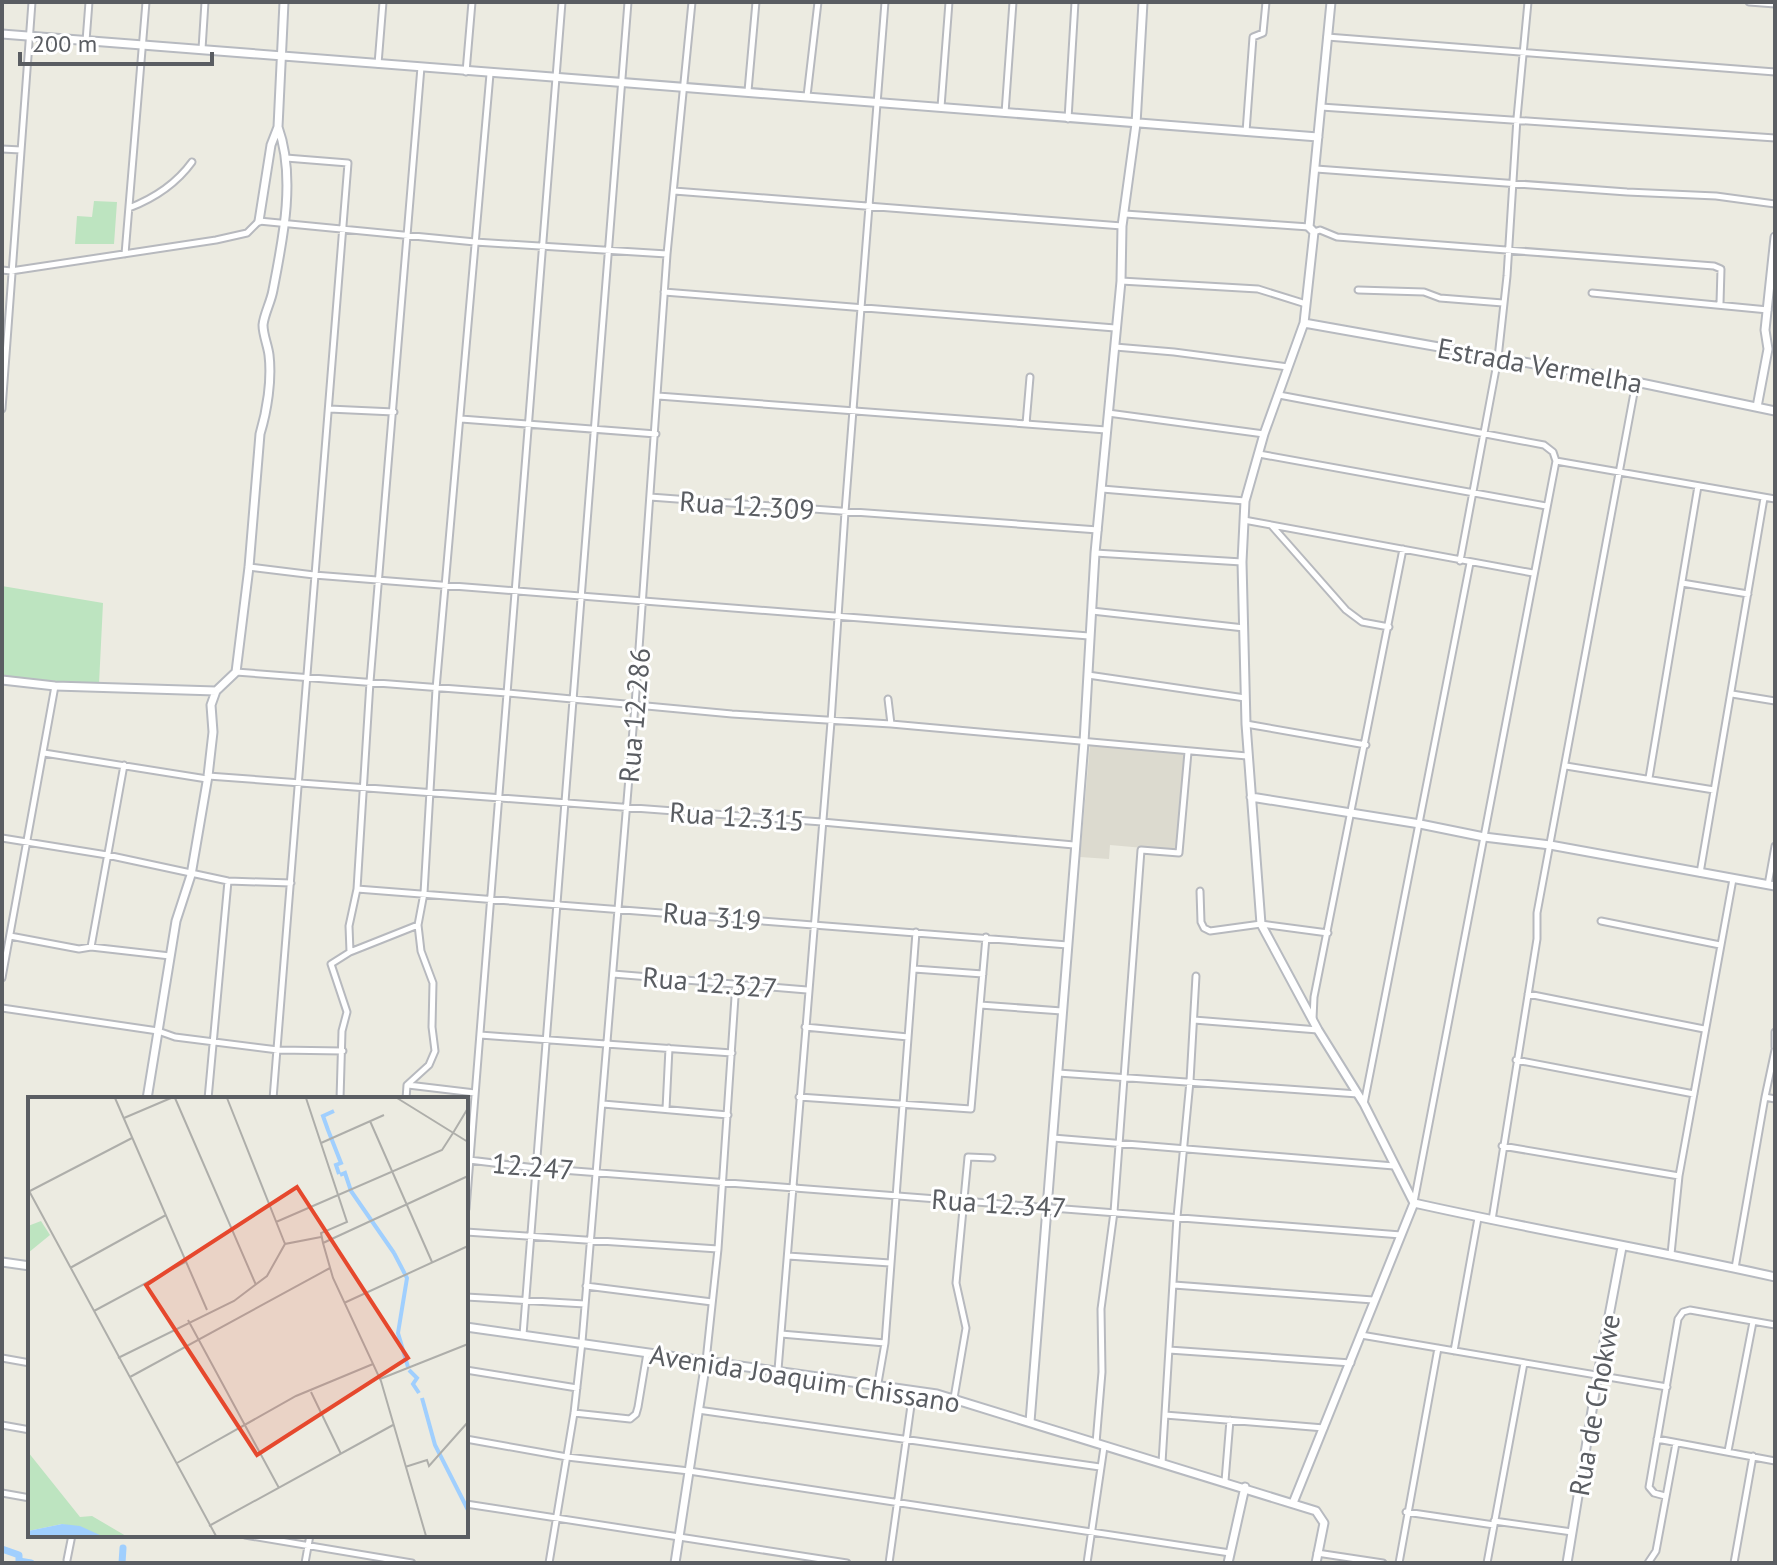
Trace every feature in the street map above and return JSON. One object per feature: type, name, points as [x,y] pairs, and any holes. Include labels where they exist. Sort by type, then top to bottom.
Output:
[{"type":"street","points":[[2,409],[32,2]]},
{"type":"street","points":[[86,42],[89,2]]},
{"type":"street","points":[[125,254],[146,2]]},
{"type":"street","points":[[201,50],[205,2]]},
{"type":"street","points":[[147,1097],[176,921],[191,875],[207,778],[213,732],[211,705],[216,691],[236,672],[260,434],[266,416],[270,358],[263,326],[272,296],[283,225],[286,158],[278,127],[284,2]]},
{"type":"street","points":[[378,64],[383,2]]},
{"type":"street","points":[[466,72],[472,2]]},
{"type":"street","points":[[468,1176],[562,2]]},
{"type":"street","points":[[523,1335],[628,2]]},
{"type":"street","name":"Rua 12.286","points":[[549,1563],[574,1413],[582,1342],[635,705],[667,254],[692,2]]},
{"type":"street","points":[[748,91],[756,2]]},
{"type":"street","points":[[807,96],[818,2]]},
{"type":"street","points":[[778,1370],[885,2]]},
{"type":"street","points":[[941,107],[949,2]]},
{"type":"street","points":[[1005,113],[1013,2]]},
{"type":"street","points":[[1068,119],[1075,2]]},
{"type":"street","points":[[1030,1422],[1084,742],[1095,553],[1121,281],[1122,226],[1136,124],[1143,2]]},
{"type":"street","points":[[1246,132],[1253,37],[1263,33],[1266,2]]},
{"type":"street","points":[[1331,2],[1304,323],[1264,434],[1245,501],[1242,562],[1247,756],[1261,924],[1318,1030],[1364,1104],[1414,1203]]},
{"type":"street","points":[[1460,561],[1498,358],[1528,2]]},
{"type":"street","points":[[1749,2],[1775,4]]},
{"type":"street","points":[[2,34],[1318,137]]},
{"type":"street","points":[[1327,37],[1775,72]]},
{"type":"street","points":[[350,952],[349,926],[357,889],[370,682],[421,67]]},
{"type":"street","points":[[406,1097],[407,1085],[429,1065],[435,1051],[433,983],[421,951],[418,925],[424,893],[436,689],[490,74]]},
{"type":"street","points":[[1321,107],[1775,138]]},
{"type":"street","points":[[2,270],[125,254],[247,233],[259,221],[271,145],[278,127]]},
{"type":"street","points":[[2,149],[21,150]]},
{"type":"street","points":[[273,1097],[348,163],[286,158]]},
{"type":"street","points":[[129,208],[162,192],[192,162]]},
{"type":"street","points":[[1316,169],[1716,196],[1775,204]]},
{"type":"street","points":[[674,191],[1122,226]]},
{"type":"street","points":[[1125,214],[1278,223],[1320,230],[1337,237],[1714,266],[1721,269],[1723,276],[1720,303]]},
{"type":"street","points":[[259,221],[475,242],[667,254]]},
{"type":"street","points":[[1757,407],[1768,349],[1765,330],[1775,237]]},
{"type":"street","points":[[1121,281],[1258,289],[1306,304]]},
{"type":"street","points":[[1358,290],[1424,292],[1440,298],[1504,303]]},
{"type":"street","points":[[664,292],[1115,328]]},
{"type":"street","points":[[1592,293],[1768,310]]},
{"type":"street","name":"Estrada Vermelha","points":[[1304,323],[1636,382],[1775,411]]},
{"type":"street","points":[[1114,347],[1289,367]]},
{"type":"street","points":[[1026,424],[1030,377]]},
{"type":"street","points":[[1492,1221],[1537,939],[1537,913],[1636,382]]},
{"type":"street","points":[[1279,395],[1544,445],[1553,452],[1556,461],[1414,1203],[1293,1503]]},
{"type":"street","points":[[658,396],[1106,430]]},
{"type":"street","points":[[329,409],[394,412]]},
{"type":"street","points":[[1108,413],[1264,434]]},
{"type":"street","points":[[461,419],[656,434]]},
{"type":"street","points":[[1259,454],[1546,506]]},
{"type":"street","points":[[1556,461],[1775,499]]},
{"type":"street","points":[[1649,778],[1698,486]]},
{"type":"street","points":[[1101,489],[1245,501]]},
{"type":"street","name":"Rua 12.309","points":[[650,497],[1098,530]]},
{"type":"street","points":[[1700,873],[1764,498]]},
{"type":"street","points":[[1243,519],[1533,573]]},
{"type":"street","points":[[1270,524],[1346,610],[1362,622],[1389,627]]},
{"type":"street","points":[[1313,1020],[1314,997],[1403,549]]},
{"type":"street","points":[[1095,553],[1242,562]]},
{"type":"street","points":[[1364,1104],[1470,563]]},
{"type":"street","points":[[249,567],[314,575],[1089,636]]},
{"type":"street","points":[[1682,583],[1748,594]]},
{"type":"street","points":[[1092,611],[1244,628]]},
{"type":"street","points":[[236,672],[831,722],[891,724],[1247,756]]},
{"type":"street","points":[[1088,675],[1246,698]]},
{"type":"street","points":[[2,680],[55,686],[216,691]]},
{"type":"street","points":[[2,978],[5,948],[28,842],[55,686]]},
{"type":"street","points":[[1732,694],[1775,701]]},
{"type":"street","points":[[888,699],[891,724]]},
{"type":"street","points":[[1246,724],[1366,745]]},
{"type":"street","points":[[1087,1563],[1100,1467],[1101,1309],[1114,1212],[1141,850],[1179,853],[1188,752]]},
{"type":"street","name":"Rua 12.315","points":[[44,753],[207,778],[822,822],[1074,845]]},
{"type":"street","points":[[91,947],[124,765]]},
{"type":"street","points":[[1566,766],[1714,790]]},
{"type":"street","points":[[1251,797],[1484,837],[1550,845],[1772,886],[1775,846]]},
{"type":"street","points":[[2,838],[107,855],[228,881],[291,883]]},
{"type":"street","points":[[1671,1254],[1679,1176],[1733,879]]},
{"type":"street","points":[[208,1097],[228,881]]},
{"type":"street","name":"Rua 319","points":[[357,889],[1068,945]]},
{"type":"street","points":[[1200,891],[1201,922],[1210,931],[1261,924],[1328,933]]},
{"type":"street","points":[[1601,921],[1720,945]]},
{"type":"street","points":[[340,1097],[342,1031],[347,1012],[331,964],[350,952],[418,925]]},
{"type":"street","points":[[878,1383],[885,1343],[916,932]]},
{"type":"street","points":[[10,936],[79,949],[91,947],[171,956]]},
{"type":"street","points":[[799,1097],[971,1109],[986,937]]},
{"type":"street","points":[[914,969],[983,974]]},
{"type":"street","name":"Rua 12.327","points":[[613,974],[807,990]]},
{"type":"street","points":[[1162,1464],[1196,976]]},
{"type":"street","points":[[675,1563],[706,1361],[718,1249],[736,982]]},
{"type":"street","points":[[1528,994],[1704,1029]]},
{"type":"street","points":[[980,1005],[1062,1011]]},
{"type":"street","points":[[2,1008],[213,1042],[278,1050],[343,1051]]},
{"type":"street","points":[[1194,1020],[1318,1030]]},
{"type":"street","points":[[805,1027],[908,1037]]},
{"type":"street","points":[[1735,1268],[1775,1048],[1775,1032]]},
{"type":"street","points":[[480,1035],[732,1053]]},
{"type":"street","points":[[666,1109],[669,1048]]},
{"type":"street","points":[[1516,1060],[1694,1094]]},
{"type":"street","points":[[1057,1073],[1358,1094]]},
{"type":"street","points":[[407,1085],[475,1093]]},
{"type":"street","points":[[1765,1097],[1775,1099]]},
{"type":"street","points":[[603,1104],[728,1115]]},
{"type":"street","points":[[1053,1138],[1396,1166]]},
{"type":"street","points":[[1502,1146],[1679,1176]]},
{"type":"street","points":[[954,1398],[966,1328],[956,1283],[968,1157],[992,1158]]},
{"type":"street","name":"12.247","points":[[469,1160],[596,1171]]},
{"type":"street","name":"Rua 12.347","points":[[596,1171],[1402,1235]]},
{"type":"street","points":[[1414,1203],[1775,1277]]},
{"type":"street","points":[[1454,1351],[1478,1218]]},
{"type":"street","points":[[468,1232],[718,1249]]},
{"type":"street","name":"Rua de Chokwe","points":[[1567,1563],[1622,1247]]},
{"type":"street","points":[[788,1256],[890,1263]]},
{"type":"street","points":[[2,1262],[28,1266]]},
{"type":"street","points":[[1174,1285],[1373,1300]]},
{"type":"street","points":[[586,1286],[712,1302]]},
{"type":"street","points":[[468,1297],[585,1304]]},
{"type":"street","points":[[1665,1496],[1654,1493],[1649,1487],[1678,1319],[1683,1312],[1690,1310],[1775,1325]]},
{"type":"street","points":[[1728,1451],[1753,1322]]},
{"type":"street","name":"Avenida Joaquim Chissano","points":[[468,1327],[878,1383],[954,1398],[1293,1503],[1320,1515],[1324,1523],[1317,1553]]},
{"type":"street","points":[[781,1334],[885,1343]]},
{"type":"street","points":[[1360,1335],[1667,1387]]},
{"type":"street","points":[[1399,1563],[1438,1348]]},
{"type":"street","points":[[1169,1350],[1351,1363]]},
{"type":"street","points":[[574,1413],[625,1420],[636,1414],[647,1353]]},
{"type":"street","points":[[2,1358],[28,1363]]},
{"type":"street","points":[[1487,1563],[1524,1363]]},
{"type":"street","points":[[468,1370],[577,1388]]},
{"type":"street","points":[[889,1563],[913,1390]]},
{"type":"street","points":[[698,1410],[906,1437],[1100,1467]]},
{"type":"street","points":[[1165,1415],[1324,1428]]},
{"type":"street","points":[[1225,1481],[1230,1420]]},
{"type":"street","points":[[2,1425],[28,1430]]},
{"type":"street","points":[[468,1439],[567,1457],[689,1471],[1230,1553]]},
{"type":"street","points":[[1657,1439],[1775,1461]]},
{"type":"street","points":[[1648,1563],[1656,1551],[1676,1443]]},
{"type":"street","points":[[1734,1563],[1753,1456]]},
{"type":"street","points":[[1228,1563],[1245,1487]]},
{"type":"street","points":[[2,1493],[28,1498]]},
{"type":"street","points":[[468,1504],[847,1563]]},
{"type":"street","points":[[1406,1512],[1572,1532]]},
{"type":"street","points":[[67,1560],[72,1537]]},
{"type":"street","points":[[256,1537],[412,1563]]},
{"type":"street","points":[[305,1563],[310,1537]]},
{"type":"street","points":[[1316,1563],[1317,1553],[1383,1563]]},
{"type":"shaded area","points":[[1090,745],[1186,754],[1178,851],[1110,845],[1109,859],[1080,857]]},
{"type":"green space","points":[[94,201],[117,202],[114,244],[75,244],[77,216],[92,217]]},
{"type":"green space","points":[[2,586],[103,603],[99,684],[2,677]]},
{"type":"waterway","points":[[122,1563],[123,1548]]},
{"type":"waterway","points":[[2,1549],[19,1555],[19,1561],[31,1563]]}]
